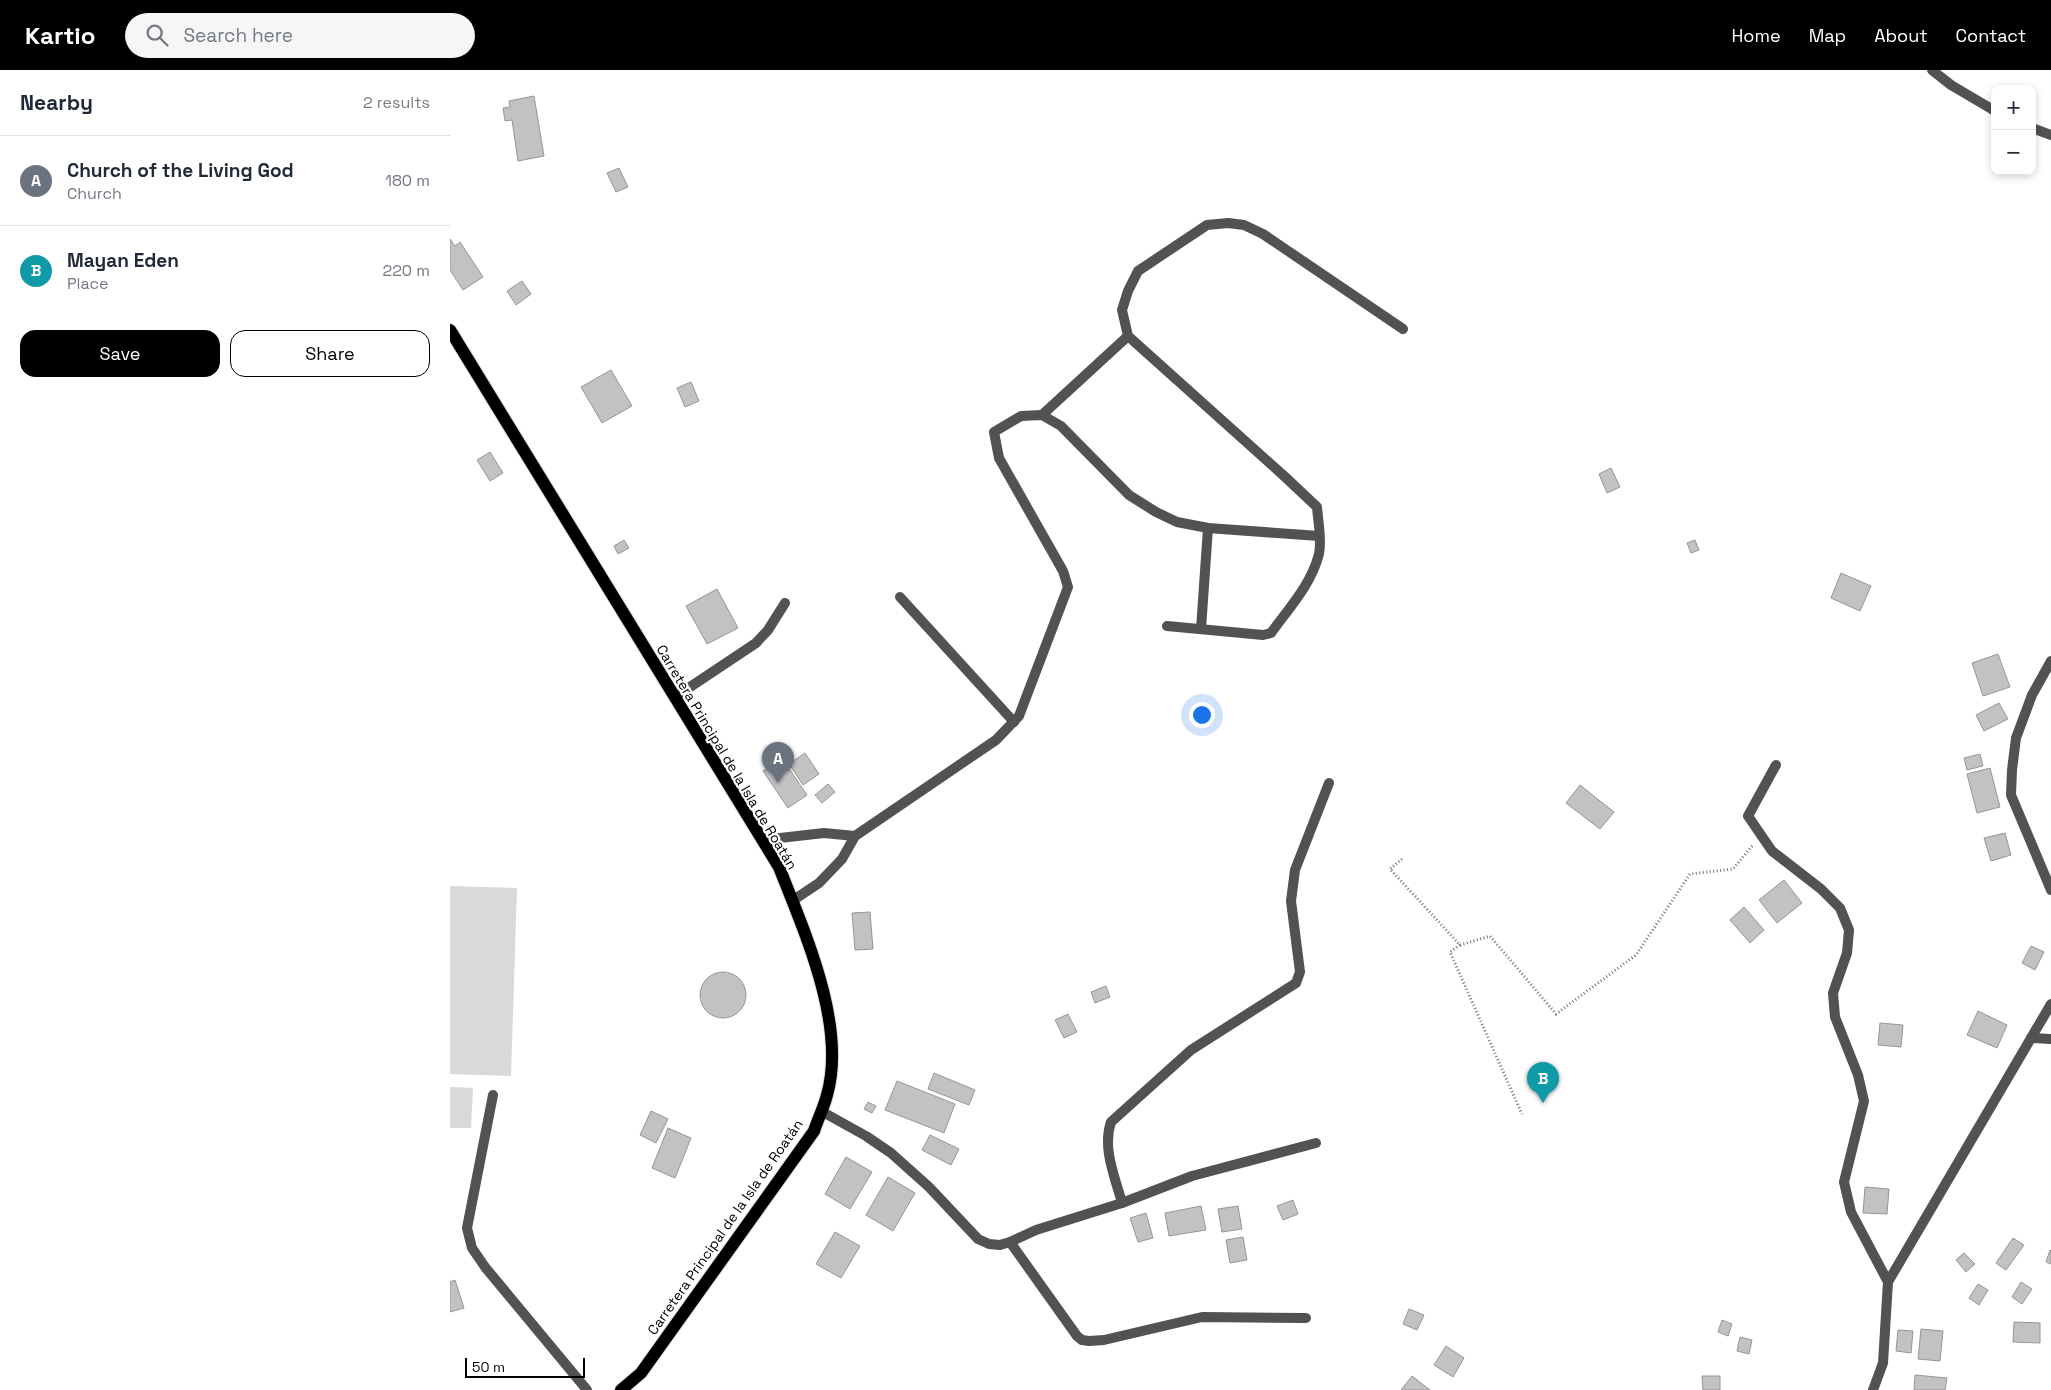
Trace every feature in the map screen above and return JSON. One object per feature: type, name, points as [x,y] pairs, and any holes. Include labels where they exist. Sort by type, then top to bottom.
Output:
[{"type":"main road","name":"Carretera Principal de la Isla de Roatán","points":[[450,330],[779,867],[810,946],[827,1003],[832,1056],[828,1094],[814,1130],[641,1372],[621,1390]]},
{"type":"street","points":[[1932,70],[1952,85],[1991,109]]},
{"type":"street","points":[[2036,129],[2051,135]]},
{"type":"street","points":[[1167,626],[1263,635],[1271,633],[1305,588],[1319,553],[1319,536],[1316,507],[1284,475],[1128,336],[1122,310],[1128,291],[1138,271],[1207,225],[1228,223],[1244,225],[1263,234],[1403,329]]},
{"type":"street","points":[[1042,415],[1128,336]]},
{"type":"street","points":[[792,901],[820,884],[842,858],[855,836],[996,740],[1019,716],[1068,587],[1063,571],[999,458],[994,432],[1021,416],[1042,415],[1061,426],[1129,495],[1156,512],[1177,522],[1208,528],[1319,536]]},
{"type":"street","points":[[1201,629],[1208,528]]},
{"type":"street","points":[[900,597],[1014,722]]},
{"type":"street","points":[[674,697],[756,642],[768,630],[785,603]]},
{"type":"street","points":[[2051,661],[2032,694],[2016,738],[2011,795],[2051,890]]},
{"type":"street","points":[[1776,765],[1748,816],[1772,851],[1822,889],[1840,908],[1849,930],[1847,953],[1833,993],[1835,1017],[1858,1075],[1864,1101],[1844,1182],[1851,1212],[1888,1282]]},
{"type":"street","points":[[1122,1203],[1107,1145],[1106,1134],[1111,1122],[1191,1050],[1296,983],[1300,972],[1291,901],[1295,870],[1329,783]]},
{"type":"street","points":[[762,840],[824,833],[855,836]]},
{"type":"street","points":[[1873,1390],[1884,1363],[1888,1282],[2051,1004]]},
{"type":"street","points":[[2031,1038],[2051,1039]]},
{"type":"street","points":[[493,1095],[467,1228],[472,1248],[485,1267],[587,1390]]},
{"type":"street","points":[[821,1111],[866,1136],[891,1153],[928,1187],[978,1239],[989,1244],[1000,1245],[1050,1225],[1122,1203],[1192,1176],[1316,1143]]},
{"type":"street","points":[[1010,1242],[1077,1336],[1082,1340],[1104,1340],[1202,1317],[1306,1318]]},
{"type":"path","points":[[1522,1114],[1450,952],[1460,945],[1490,936],[1556,1014],[1636,955],[1690,874],[1733,869],[1762,836]]},
{"type":"path","points":[[1402,859],[1390,869],[1460,945]]},
{"type":"shaded area","points":[[450,886],[517,888],[511,1076],[450,1074]]},
{"type":"shaded area","points":[[450,1087],[473,1088],[471,1128],[450,1128]]},
{"type":"building","points":[[534,96],[544,156],[518,161],[512,120],[505,121],[503,108],[510,107],[509,101]]},
{"type":"building","points":[[619,168],[628,187],[616,192],[607,173]]},
{"type":"building","points":[[450,239],[455,246],[460,242],[483,277],[463,290],[450,270]]},
{"type":"building","points":[[522,281],[531,294],[516,305],[507,291]]},
{"type":"building","points":[[611,370],[632,406],[602,423],[581,387]]},
{"type":"building","points":[[691,382],[699,401],[685,407],[677,388]]},
{"type":"building","points":[[490,452],[503,473],[490,481],[477,460]]},
{"type":"building","points":[[1611,468],[1620,487],[1607,493],[1599,474]]},
{"type":"building","points":[[624,540],[629,548],[618,554],[614,546]]},
{"type":"building","points":[[1695,540],[1699,550],[1691,553],[1687,543]]},
{"type":"building","points":[[1841,573],[1871,586],[1860,611],[1831,598]]},
{"type":"building","points":[[717,589],[738,628],[707,644],[686,606]]},
{"type":"building","points":[[1998,654],[2010,687],[1983,696],[1972,663]]},
{"type":"building","points":[[1999,703],[2008,719],[1984,731],[1976,715]]},
{"type":"building","points":[[805,753],[819,774],[803,785],[789,764]]},
{"type":"building","points":[[1980,754],[1983,766],[1967,770],[1964,758]]},
{"type":"building","points":[[782,758],[807,795],[788,808],[763,771]]},
{"type":"building","points":[[1990,768],[2000,807],[1977,813],[1967,774]]},
{"type":"building","points":[[828,784],[835,792],[822,803],[815,795]]},
{"type":"building","points":[[1580,785],[1614,812],[1600,829],[1566,803]]},
{"type":"building","points":[[2005,833],[2011,855],[1991,861],[1984,838]]},
{"type":"building","points":[[1784,880],[1802,903],[1777,923],[1759,900]]},
{"type":"building","points":[[1744,907],[1764,930],[1750,943],[1730,920]]},
{"type":"building","points":[[870,912],[873,949],[855,950],[852,913]]},
{"type":"building","points":[[2031,946],[2044,952],[2035,970],[2022,963]]},
{"type":"building","points":[[728,972],[740,978],[745,986],[745,1004],[740,1012],[732,1017],[718,1018],[706,1012],[701,1004],[700,990],[706,978],[714,973]]},
{"type":"building","points":[[1106,986],[1110,997],[1095,1003],[1091,992]]},
{"type":"building","points":[[1978,1011],[2007,1025],[1997,1048],[1967,1035]]},
{"type":"building","points":[[1068,1014],[1077,1032],[1064,1038],[1055,1020]]},
{"type":"building","points":[[1880,1023],[1903,1025],[1901,1047],[1878,1045]]},
{"type":"building","points":[[934,1073],[975,1090],[969,1105],[928,1089]]},
{"type":"building","points":[[897,1081],[955,1104],[944,1133],[885,1110]]},
{"type":"building","points":[[868,1102],[876,1106],[872,1113],[864,1109]]},
{"type":"building","points":[[651,1111],[668,1119],[656,1143],[640,1135]]},
{"type":"building","points":[[668,1128],[691,1138],[675,1178],[652,1168]]},
{"type":"building","points":[[930,1135],[959,1149],[951,1165],[922,1150]]},
{"type":"building","points":[[846,1157],[872,1172],[850,1209],[825,1194]]},
{"type":"building","points":[[888,1177],[915,1193],[893,1231],[866,1215]]},
{"type":"building","points":[[1865,1187],[1889,1189],[1887,1214],[1863,1213]]},
{"type":"building","points":[[1293,1200],[1298,1214],[1283,1220],[1277,1206]]},
{"type":"building","points":[[1201,1206],[1206,1230],[1169,1236],[1165,1213]]},
{"type":"building","points":[[1238,1206],[1242,1229],[1222,1232],[1218,1209]]},
{"type":"building","points":[[1146,1213],[1153,1238],[1138,1242],[1130,1218]]},
{"type":"building","points":[[835,1232],[860,1246],[841,1278],[816,1264]]},
{"type":"building","points":[[1243,1237],[1247,1260],[1230,1263],[1226,1240]]},
{"type":"building","points":[[2013,1238],[2024,1245],[2006,1270],[1996,1263]]},
{"type":"building","points":[[2051,1251],[2051,1264],[2046,1262]]},
{"type":"building","points":[[1964,1253],[1975,1264],[1966,1272],[1956,1260]]},
{"type":"building","points":[[455,1280],[464,1308],[450,1312],[450,1282]]},
{"type":"building","points":[[2021,1282],[2032,1289],[2022,1304],[2012,1297]]},
{"type":"building","points":[[1978,1284],[1988,1290],[1979,1305],[1969,1298]]},
{"type":"building","points":[[1409,1309],[1424,1315],[1417,1330],[1403,1324]]},
{"type":"building","points":[[1722,1320],[1732,1324],[1728,1336],[1718,1332]]},
{"type":"building","points":[[2014,1322],[2040,1323],[2040,1343],[2013,1342]]},
{"type":"building","points":[[1921,1329],[1943,1331],[1940,1361],[1918,1359]]},
{"type":"building","points":[[1898,1330],[1913,1331],[1911,1353],[1896,1351]]},
{"type":"building","points":[[1740,1337],[1752,1340],[1749,1354],[1737,1351]]},
{"type":"building","points":[[1446,1346],[1464,1358],[1453,1377],[1434,1365]]},
{"type":"building","points":[[1915,1375],[1947,1378],[1945,1390],[1914,1390]]},
{"type":"building","points":[[1412,1376],[1430,1390],[1401,1390]]},
{"type":"building","points":[[1702,1376],[1720,1376],[1720,1390],[1703,1390]]},
{"type":"place","name":"Church of the Living God","points":[[778,783]]},
{"type":"place","name":"Mayan Eden","points":[[1543,1103]]}]
